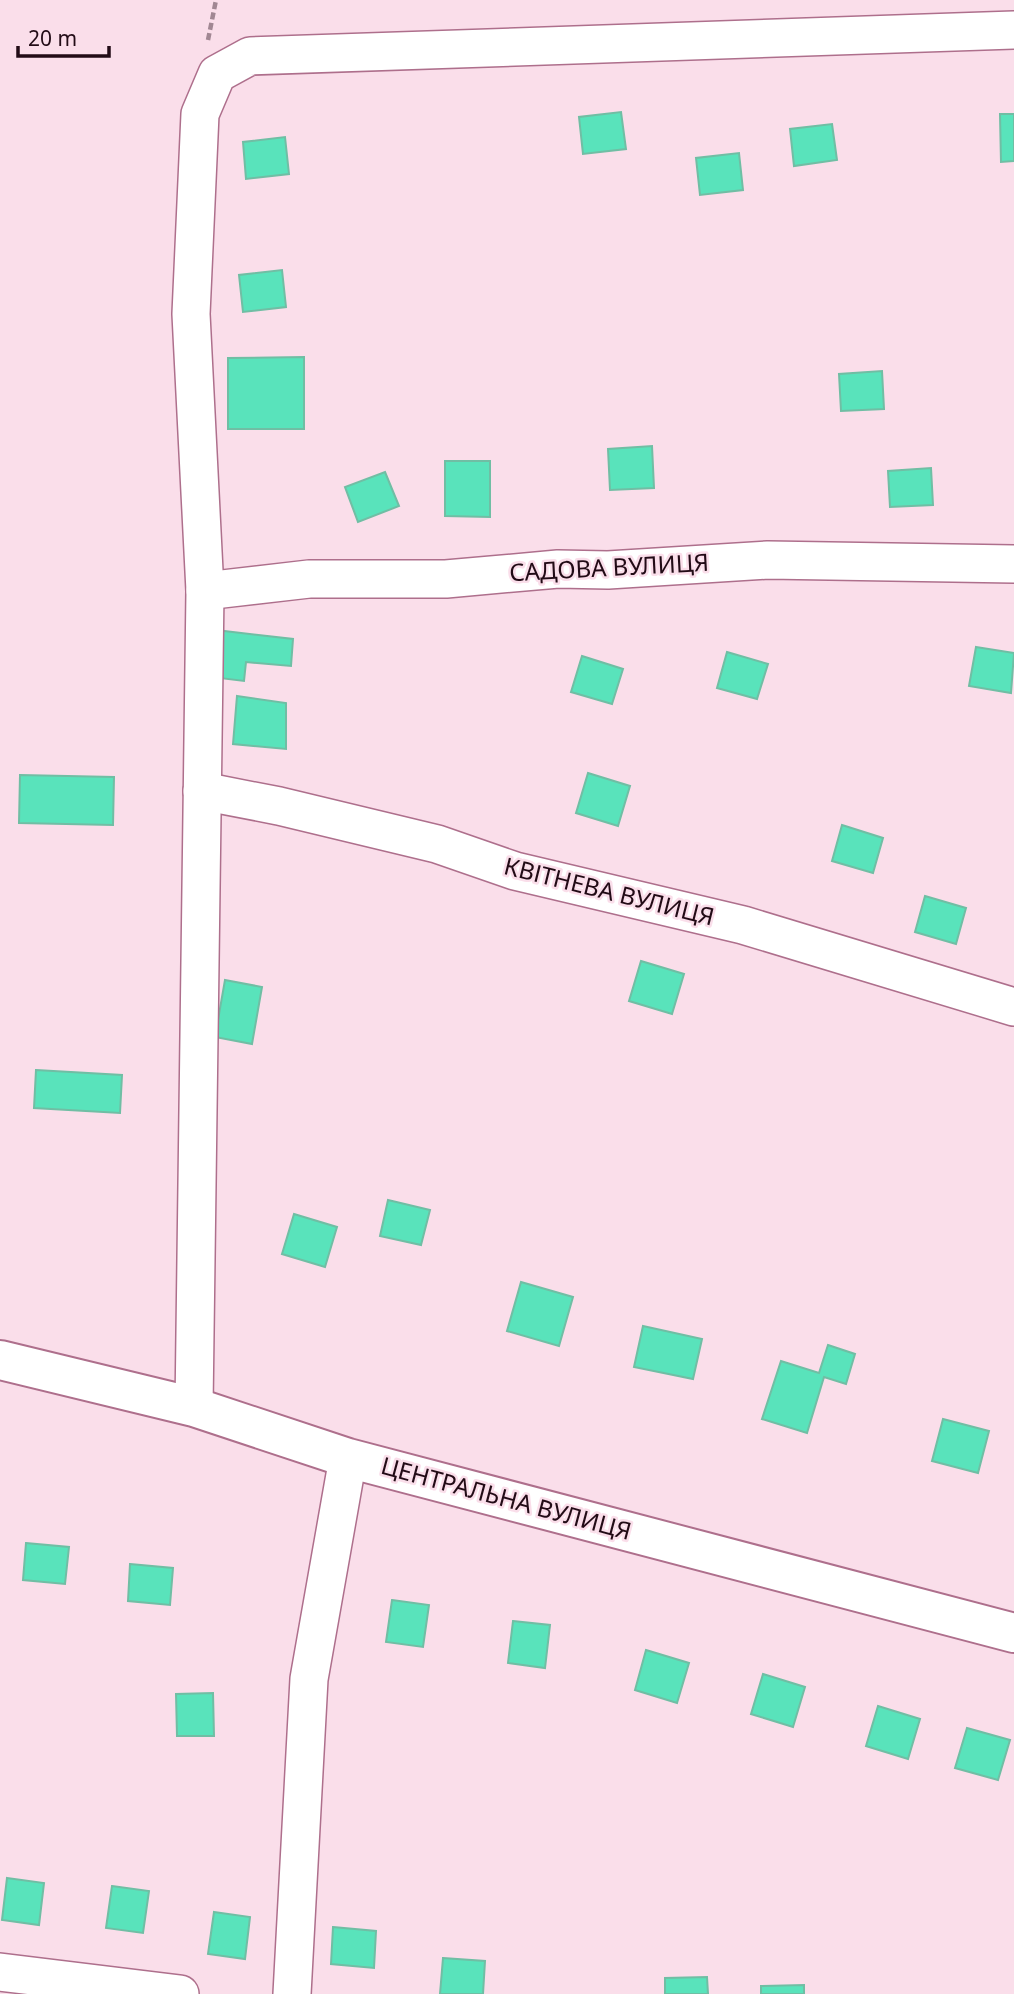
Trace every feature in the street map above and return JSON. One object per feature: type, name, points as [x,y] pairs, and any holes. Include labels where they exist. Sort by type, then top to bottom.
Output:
[{"type":"street","points":[[194,1407],[205,592],[191,314],[200,114],[217,74],[250,56],[1014,30]]},
{"type":"street","name":"САДОВА ВУЛИЦЯ","points":[[205,592],[309,579],[446,579],[558,569],[608,569],[768,560],[1014,564]]},
{"type":"street","name":"КВІТНЕВА ВУЛИЦЯ","points":[[202,791],[279,806],[437,844],[515,871],[743,925],[1014,1007]]},
{"type":"street","name":"ЦЕНТРАЛЬНА ВУЛИЦЯ","points":[[0,1360],[194,1407],[348,1458],[1014,1633]]},
{"type":"street","points":[[292,1994],[309,1679],[348,1458]]},
{"type":"street","points":[[0,1972],[180,1994]]},
{"type":"building","points":[[621,112],[626,149],[583,154],[579,117]]},
{"type":"building","points":[[1000,114],[1014,114],[1014,161],[1001,162]]},
{"type":"building","points":[[832,124],[837,160],[794,166],[790,129]]},
{"type":"building","points":[[285,137],[289,174],[246,179],[243,142]]},
{"type":"building","points":[[739,153],[743,190],[700,195],[696,158]]},
{"type":"building","points":[[282,270],[286,307],[243,312],[239,275]]},
{"type":"building","points":[[304,357],[304,429],[228,429],[228,358]]},
{"type":"building","points":[[882,371],[884,409],[841,411],[839,374]]},
{"type":"building","points":[[652,446],[654,488],[610,490],[608,449]]},
{"type":"building","points":[[445,461],[490,461],[490,517],[445,516]]},
{"type":"building","points":[[931,468],[933,505],[890,507],[888,471]]},
{"type":"building","points":[[385,472],[399,506],[358,522],[345,487]]},
{"type":"building","points":[[216,630],[293,639],[291,666],[246,662],[244,681],[211,677]]},
{"type":"building","points":[[976,647],[1014,653],[1011,693],[969,686]]},
{"type":"building","points":[[727,652],[768,664],[757,699],[717,688]]},
{"type":"building","points":[[582,656],[623,669],[612,704],[571,692]]},
{"type":"building","points":[[237,696],[286,703],[286,749],[233,744]]},
{"type":"building","points":[[588,773],[630,786],[618,826],[576,813]]},
{"type":"building","points":[[20,775],[114,777],[113,825],[19,823]]},
{"type":"building","points":[[842,825],[883,838],[873,873],[832,861]]},
{"type":"building","points":[[925,896],[966,908],[956,944],[915,932]]},
{"type":"building","points":[[641,961],[684,974],[672,1014],[629,1001]]},
{"type":"building","points":[[225,980],[262,987],[252,1044],[215,1037]]},
{"type":"building","points":[[36,1070],[122,1075],[120,1113],[34,1108]]},
{"type":"building","points":[[388,1200],[430,1210],[421,1245],[380,1236]]},
{"type":"building","points":[[294,1214],[337,1227],[325,1267],[282,1254]]},
{"type":"building","points":[[521,1282],[573,1297],[559,1346],[507,1331]]},
{"type":"building","points":[[643,1326],[702,1339],[693,1379],[634,1367]]},
{"type":"building","points":[[828,1345],[855,1354],[846,1384],[824,1377],[807,1433],[762,1419],[781,1361],[819,1373]]},
{"type":"building","points":[[943,1419],[989,1431],[978,1473],[932,1461]]},
{"type":"building","points":[[26,1543],[69,1547],[65,1584],[23,1580]]},
{"type":"building","points":[[130,1564],[173,1568],[170,1605],[128,1601]]},
{"type":"building","points":[[392,1600],[429,1605],[423,1647],[386,1642]]},
{"type":"building","points":[[513,1621],[550,1625],[545,1668],[508,1663]]},
{"type":"building","points":[[646,1650],[689,1663],[677,1703],[635,1690]]},
{"type":"building","points":[[763,1674],[805,1687],[793,1727],[751,1714]]},
{"type":"building","points":[[213,1693],[214,1736],[177,1736],[176,1694]]},
{"type":"building","points":[[878,1706],[920,1719],[908,1759],[866,1746]]},
{"type":"building","points":[[967,1728],[1010,1740],[998,1780],[955,1768]]},
{"type":"building","points":[[7,1878],[44,1883],[39,1925],[2,1920]]},
{"type":"building","points":[[112,1886],[149,1891],[143,1933],[106,1928]]},
{"type":"building","points":[[214,1912],[250,1917],[245,1959],[208,1954]]},
{"type":"building","points":[[333,1927],[376,1931],[374,1968],[331,1964]]},
{"type":"building","points":[[443,1958],[485,1961],[483,1994],[440,1994]]},
{"type":"building","points":[[707,1977],[708,1994],[665,1994],[665,1978]]},
{"type":"building","points":[[804,1985],[804,1994],[761,1994],[761,1986]]}]
